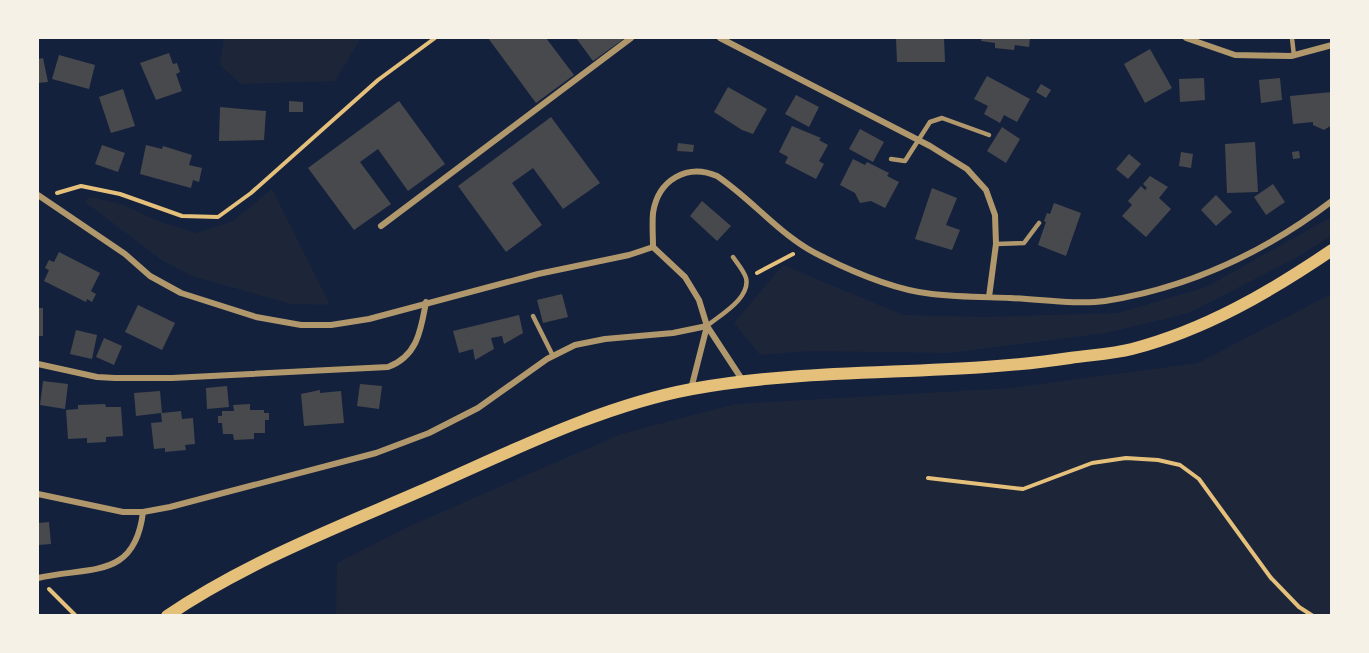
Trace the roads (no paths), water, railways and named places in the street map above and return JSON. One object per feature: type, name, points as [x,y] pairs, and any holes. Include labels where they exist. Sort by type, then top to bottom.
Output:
[{"type":"main road","points":[[167,615],[210,586],[496,458],[595,417],[655,398],[691,390],[800,376],[1012,367],[1131,349],[1205,324],[1282,284],[1332,250]]},
{"type":"street","points":[[381,226],[631,38]]},
{"type":"street","points":[[720,38],[920,141],[967,169],[981,183],[990,198],[995,215],[996,244],[989,297]]},
{"type":"street","points":[[1186,38],[1235,55],[1294,56],[1332,45]]},
{"type":"street","points":[[744,382],[707,326],[699,300],[685,277],[653,247],[653,215],[658,199],[667,186],[683,173],[693,170],[705,171],[727,183],[803,246],[819,256],[885,283],[931,294],[989,297],[1103,301],[1182,284],[1224,267],[1301,224],[1332,201]]},
{"type":"street","points":[[39,195],[161,282],[181,293],[256,317],[301,325],[331,325],[369,319],[426,302],[629,255],[653,247]]},
{"type":"street","points":[[38,364],[97,377],[115,378],[172,378],[388,367],[404,359],[414,347],[426,302]]},
{"type":"street","points":[[38,494],[123,512],[143,512],[170,507],[376,453],[429,433],[478,408],[554,356],[575,345],[605,339],[673,333],[707,326]]},
{"type":"street","points":[[691,390],[707,326]]},
{"type":"street","points":[[38,578],[111,566],[126,556],[134,543],[143,512]]},
{"type":"lane","points":[[1292,38],[1294,56]]},
{"type":"lane","points":[[891,159],[905,160],[920,141],[930,122],[942,118],[990,135]]},
{"type":"lane","points":[[996,244],[1024,243],[1039,223]]},
{"type":"lane","points":[[707,326],[745,292],[746,279],[733,257]]},
{"type":"lane","points":[[533,316],[554,356]]}]
